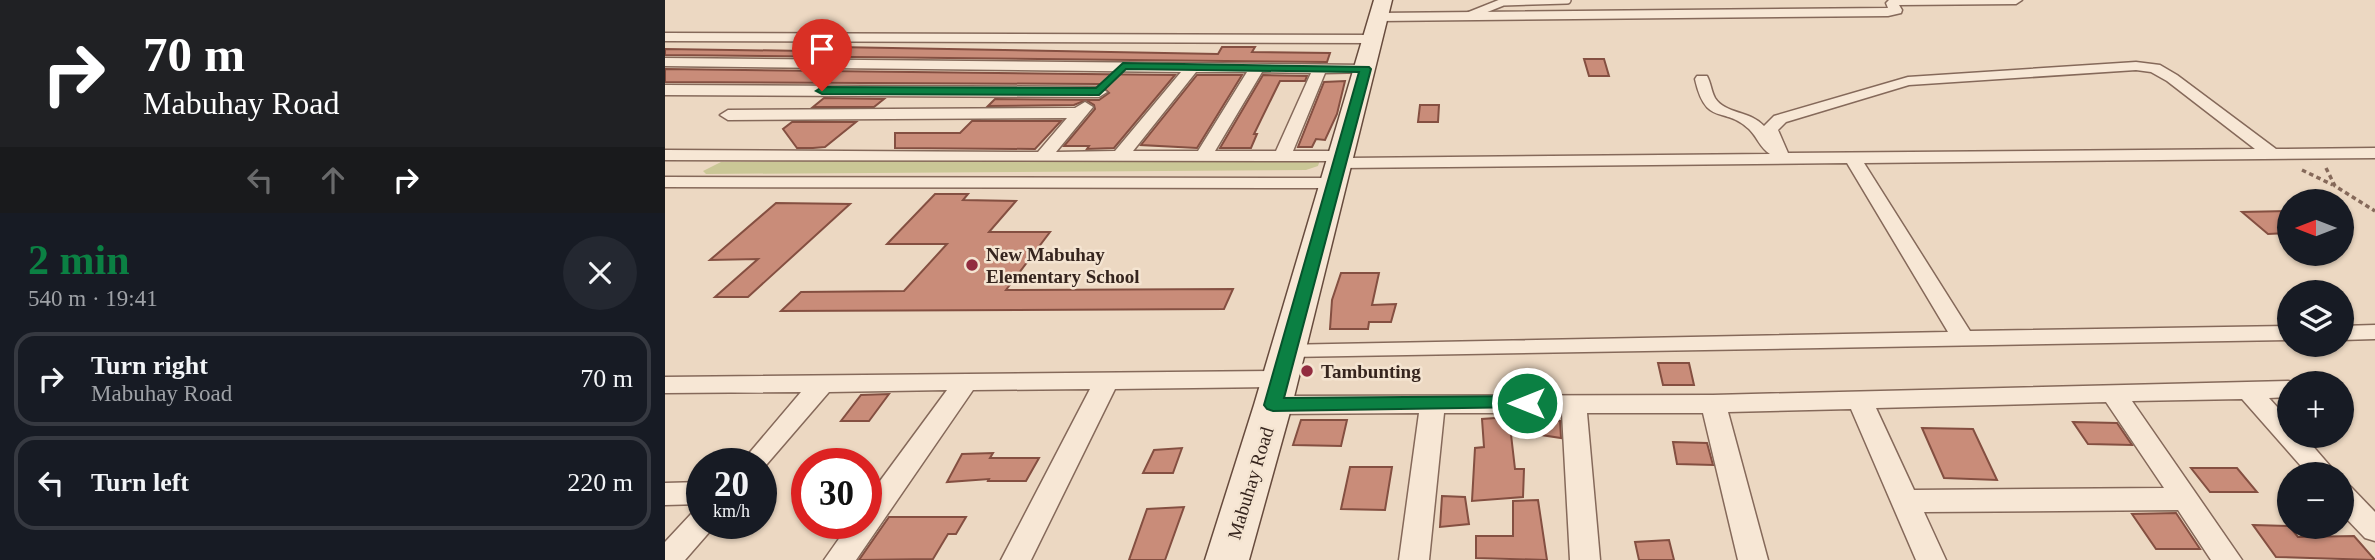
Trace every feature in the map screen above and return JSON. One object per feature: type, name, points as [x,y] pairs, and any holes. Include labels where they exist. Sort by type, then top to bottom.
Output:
[{"type":"street","points":[[1763,0],[1772,13]]},
{"type":"street","points":[[665,37],[1468,16],[1888,12],[1896,10],[1894,2],[2016,0]]},
{"type":"street","name":"Mabuhay Road","points":[[1227,560],[1281,378],[1379,19]]},
{"type":"street","points":[[665,62],[1365,69]]},
{"type":"street","points":[[665,101],[729,64]]},
{"type":"street","points":[[1043,156],[1123,66]]},
{"type":"street","points":[[1121,155],[1193,66]]},
{"type":"street","points":[[1778,159],[1770,129],[1780,120],[1908,81],[2136,66],[2155,68],[2172,78],[2272,154]]},
{"type":"street","points":[[1204,155],[1258,67]]},
{"type":"street","points":[[1283,155],[1320,68]]},
{"type":"street","points":[[1702,79],[1710,102],[1750,120],[1759,127],[1778,159]]},
{"type":"street","points":[[665,90],[1099,92]]},
{"type":"street","points":[[728,115],[1079,113]]},
{"type":"street","points":[[668,184],[907,183],[1338,167],[1778,159],[2375,153]]},
{"type":"street","points":[[665,155],[1283,155],[1338,167]]},
{"type":"street","points":[[907,183],[933,157]]},
{"type":"street","points":[[1852,158],[1964,339]]},
{"type":"street","points":[[2354,333],[2375,332]]},
{"type":"street","points":[[665,385],[1281,378],[1964,339],[2277,333]]},
{"type":"street","points":[[1281,378],[1433,403],[1713,404],[2277,389]]},
{"type":"street","points":[[1016,560],[1106,382]]},
{"type":"street","points":[[882,500],[965,383]]},
{"type":"street","points":[[767,448],[822,384]]},
{"type":"street","points":[[2247,390],[2277,423]]},
{"type":"street","points":[[2113,393],[2227,560]]},
{"type":"street","points":[[1860,400],[1931,560]]},
{"type":"street","points":[[1414,560],[1433,403]]},
{"type":"street","points":[[1574,403],[1585,560]]},
{"type":"street","points":[[1713,404],[1753,560]]},
{"type":"street","points":[[2300,448],[2313,462]]},
{"type":"street","points":[[665,494],[686,494]]},
{"type":"street","points":[[1906,501],[2186,499]]},
{"type":"street","points":[[2354,508],[2375,530]]},
{"type":"street","points":[[667,560],[686,539]]},
{"type":"street","points":[[839,560],[854,539]]},
{"type":"lane","points":[[1468,16],[1503,2],[1567,0]]},
{"type":"path","points":[[2329,153],[2326,166],[2335,186],[2375,211]]},
{"type":"shaded area","points":[[1309,157],[1320,160],[1318,166],[1306,170],[706,174],[703,171],[721,162]]},
{"type":"building","points":[[836,47],[1218,54],[1222,47],[1255,47],[1252,52],[1330,53],[1327,62],[665,55],[665,49],[807,51],[831,50]]},
{"type":"building","points":[[1584,59],[1604,59],[1609,76],[1589,76]]},
{"type":"building","points":[[665,69],[1175,75],[1114,148],[1087,149],[1089,146],[1064,146],[1095,109],[1094,105],[1086,100],[1074,105],[988,106],[995,99],[1099,100],[1109,93],[1099,84],[665,82]]},
{"type":"building","points":[[1197,75],[1242,75],[1197,148],[1141,145]]},
{"type":"building","points":[[1263,75],[1307,76],[1305,81],[1280,81],[1254,134],[1257,134],[1251,148],[1220,148]]},
{"type":"building","points":[[1345,81],[1337,114],[1325,140],[1316,139],[1312,147],[1298,147],[1324,82]]},
{"type":"building","points":[[824,98],[884,99],[874,107],[813,107]]},
{"type":"building","points":[[1420,105],[1439,105],[1438,122],[1418,122]]},
{"type":"building","points":[[972,121],[1061,121],[1035,149],[895,148],[895,133],[960,133]]},
{"type":"building","points":[[792,122],[856,122],[825,147],[797,148],[783,129]]},
{"type":"building","points":[[935,194],[968,194],[963,200],[1016,201],[989,232],[1050,232],[1006,290],[1233,289],[1224,309],[781,311],[801,292],[904,291],[947,244],[887,244]]},
{"type":"building","points":[[776,203],[850,204],[748,297],[715,297],[758,259],[710,260]]},
{"type":"building","points":[[2277,211],[2277,234],[2268,234],[2242,212]]},
{"type":"building","points":[[1341,273],[1379,273],[1372,305],[1396,304],[1391,322],[1369,322],[1368,329],[1330,329],[1332,300]]},
{"type":"building","points":[[1658,363],[1689,363],[1694,385],[1663,385]]},
{"type":"building","points":[[889,394],[869,421],[841,421],[861,395]]},
{"type":"building","points":[[1509,417],[1515,469],[1524,469],[1523,497],[1472,501],[1475,448],[1484,447],[1482,419]]},
{"type":"building","points":[[1517,418],[1560,421],[1561,438],[1515,431]]},
{"type":"building","points":[[1301,420],[1347,420],[1341,446],[1293,445]]},
{"type":"building","points":[[2073,422],[2117,423],[2132,445],[2088,444]]},
{"type":"building","points":[[1922,428],[1973,429],[1997,480],[1944,478]]},
{"type":"building","points":[[1673,442],[1707,443],[1713,465],[1677,464]]},
{"type":"building","points":[[1182,448],[1173,473],[1143,473],[1154,450]]},
{"type":"building","points":[[993,453],[990,458],[1039,458],[1026,481],[988,481],[989,479],[947,482],[962,454]]},
{"type":"building","points":[[1350,467],[1392,467],[1385,510],[1341,509]]},
{"type":"building","points":[[2191,468],[2237,468],[2257,492],[2210,492]]},
{"type":"building","points":[[1442,496],[1465,497],[1469,524],[1440,527]]},
{"type":"building","points":[[1538,500],[1547,560],[1476,558],[1476,536],[1513,536],[1513,501]]},
{"type":"building","points":[[1184,507],[1165,560],[1129,560],[1147,509]]},
{"type":"building","points":[[2176,513],[2200,549],[2156,549],[2132,514]]},
{"type":"building","points":[[889,517],[966,517],[956,534],[948,534],[933,559],[859,560],[874,539],[882,539],[882,527]]},
{"type":"building","points":[[2253,525],[2277,526],[2277,539],[2354,539],[2354,536],[2375,560],[2276,557]]},
{"type":"building","points":[[1669,540],[1674,560],[1639,560],[1635,542]]},
{"type":"place","name":"New Mabuhay Elementary School","points":[[972,265]]},
{"type":"place","name":"Tambunting","points":[[1307,371]]},
{"type":"route","points":[[822,91],[1099,92],[1123,66],[1365,69],[1273,405],[1527,403]]}]
